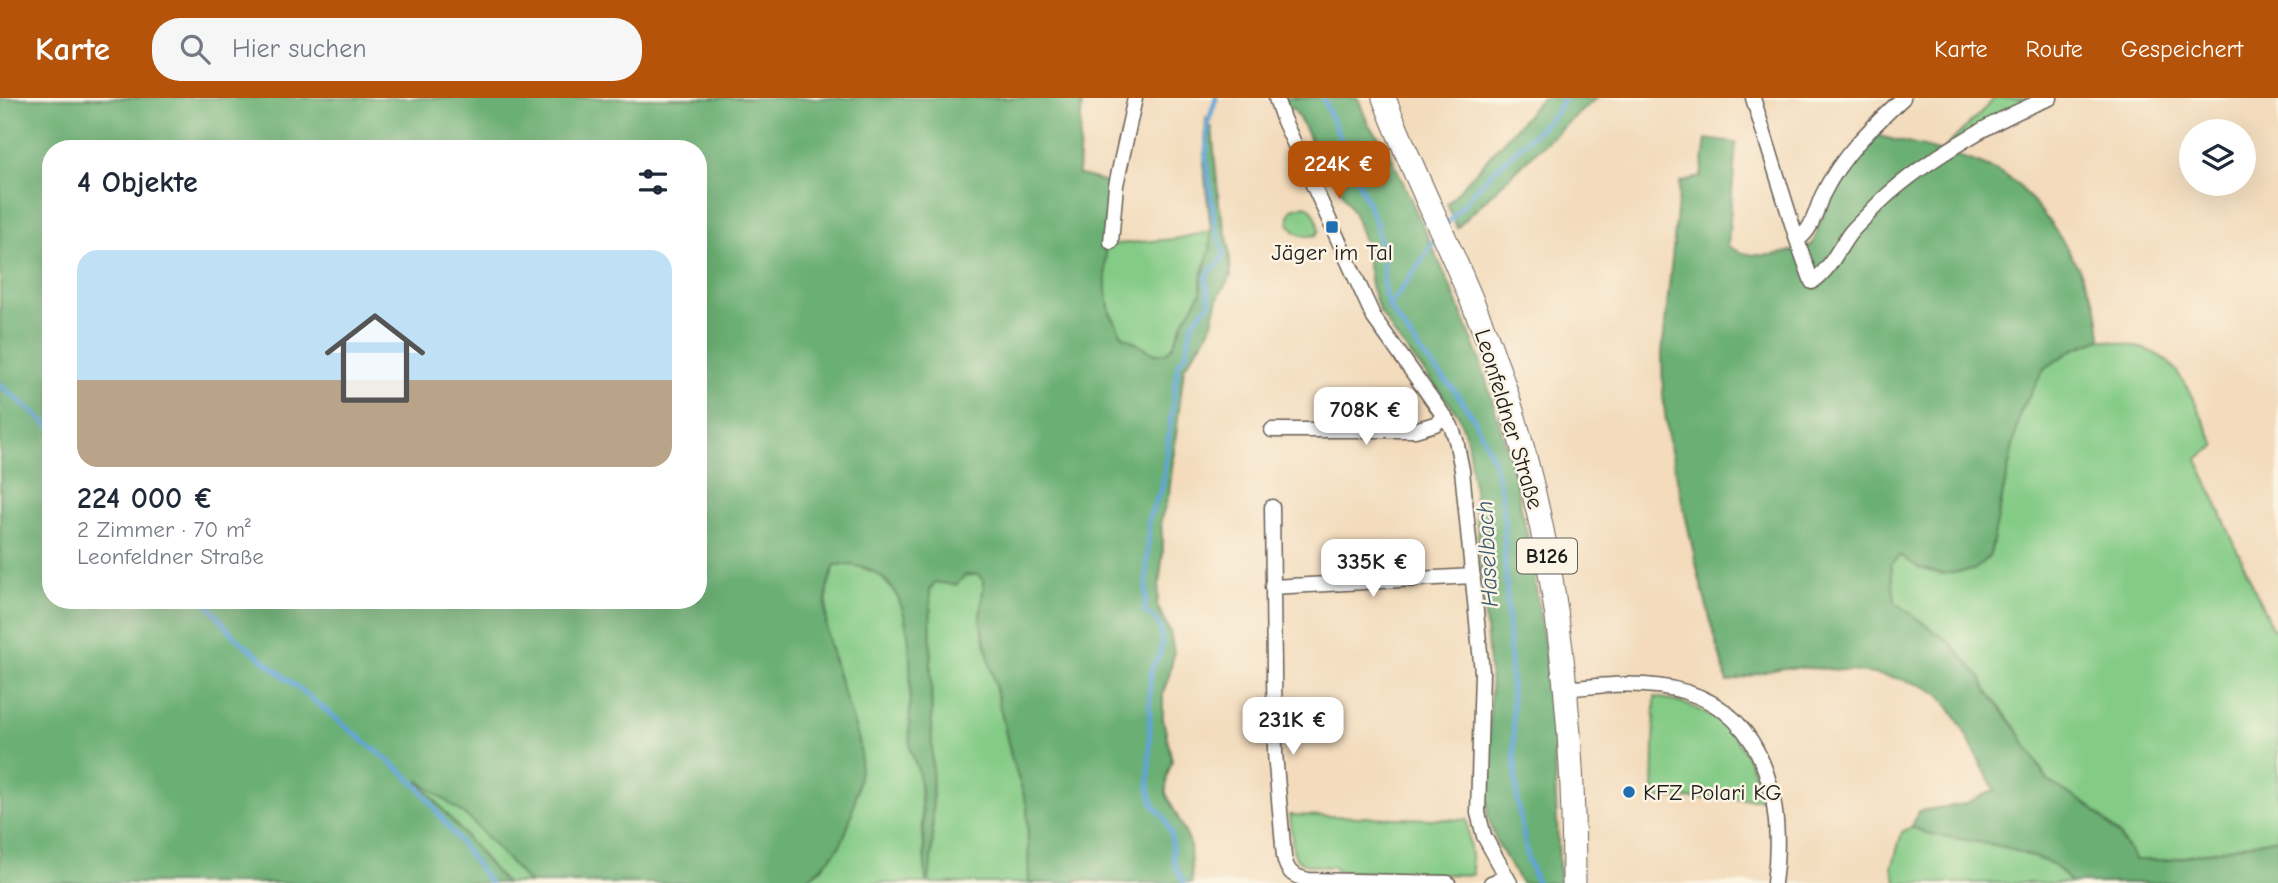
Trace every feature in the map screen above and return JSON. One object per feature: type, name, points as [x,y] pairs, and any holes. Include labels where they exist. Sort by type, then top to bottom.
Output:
[{"type":"main road","name":"Leonfeldner Straße","points":[[1384,98],[1490,347],[1528,470],[1549,568],[1560,644],[1572,787],[1574,883]]},
{"type":"street","points":[[1111,242],[1116,185],[1135,98]]},
{"type":"street","points":[[1276,98],[1283,119],[1374,318],[1445,416],[1456,440],[1483,698],[1478,813],[1484,836],[1508,880],[1491,883]]},
{"type":"street","points":[[1754,98],[1812,282],[1830,267],[1852,231],[1893,191],[1946,153],[2005,117],[2050,98]]},
{"type":"street","points":[[1797,240],[1807,234],[1823,195],[1848,154],[1903,98]]},
{"type":"street","points":[[1272,430],[1415,430],[1435,424],[1445,416]]},
{"type":"street","points":[[1272,507],[1275,753],[1282,845],[1287,869],[1298,877],[1309,880],[1448,883]]},
{"type":"street","points":[[1272,587],[1472,576]]},
{"type":"street","points":[[1564,689],[1631,685],[1666,687],[1704,699],[1734,721],[1761,756],[1769,777],[1777,838],[1774,883]]},
{"type":"green space","points":[[0,98],[1082,98],[1078,174],[1112,184],[1105,227],[1106,291],[1110,312],[1122,335],[1155,354],[1166,353],[1173,346],[1184,320],[1201,293],[1201,279],[1210,250],[1211,231],[1204,168],[1206,119],[1212,128],[1219,204],[1229,246],[1231,276],[1219,295],[1210,330],[1184,368],[1169,494],[1161,519],[1163,551],[1157,605],[1170,632],[1174,653],[1163,693],[1163,719],[1172,761],[1167,776],[1166,793],[1190,843],[1192,883],[1076,880],[1074,883],[1029,883],[1027,805],[1011,756],[980,619],[984,582],[978,574],[966,575],[956,585],[935,582],[930,590],[933,836],[929,883],[926,883],[921,788],[910,745],[910,660],[907,630],[900,603],[887,582],[866,568],[835,565],[827,590],[827,629],[835,667],[859,741],[860,765],[852,813],[842,841],[816,872],[802,883],[529,883],[470,819],[418,780],[505,883],[0,883]]},
{"type":"green space","points":[[1285,98],[1358,98],[1368,124],[1387,147],[1479,357],[1511,462],[1531,553],[1552,718],[1560,883],[1521,883],[1496,841],[1488,817],[1491,686],[1467,439],[1458,414],[1396,337],[1379,310],[1371,285],[1365,244],[1355,216],[1293,107],[1287,110]]},
{"type":"green space","points":[[1542,98],[1597,98],[1526,161],[1457,228],[1447,204]]},
{"type":"green space","points":[[1995,98],[2034,98],[1940,153]]},
{"type":"green space","points":[[1872,134],[1970,160],[2001,173],[2014,182],[2042,212],[2079,269],[2096,306],[2101,339],[2074,349],[2044,369],[2020,412],[1990,555],[1974,570],[1942,574],[1919,568],[1900,555],[1891,564],[1895,602],[1950,643],[1981,678],[2048,781],[2091,807],[2118,834],[2135,860],[2170,860],[2278,838],[2278,883],[2071,883],[2053,864],[2005,847],[1927,833],[1911,827],[1919,811],[1964,804],[1995,790],[1963,730],[1941,697],[1912,682],[1867,673],[1820,668],[1778,669],[1727,682],[1700,581],[1668,438],[1663,397],[1662,354],[1680,182],[1701,177],[1706,139],[1736,143],[1728,246],[1737,251],[1759,255],[1792,251],[1812,245],[1843,172]]},
{"type":"green space","points":[[1305,205],[1317,219],[1319,230],[1316,235],[1303,235],[1290,226],[1289,215],[1292,209]]},
{"type":"green space","points":[[1211,231],[1210,250],[1201,279],[1201,293],[1184,320],[1173,347],[1166,353],[1155,354],[1122,335],[1110,312],[1106,291],[1105,245],[1175,239]]},
{"type":"green space","points":[[2101,339],[2144,349],[2167,361],[2188,389],[2216,446],[2197,459],[2272,629],[2278,628],[2278,838],[2169,860],[2135,860],[2118,834],[2091,807],[2048,781],[1981,678],[1950,643],[1895,602],[1891,564],[1900,555],[1919,568],[1990,555],[2020,413],[2044,369],[2074,349]]},
{"type":"green space","points":[[855,563],[880,575],[901,600],[909,638],[912,673],[910,749],[919,771],[926,883],[802,883],[823,867],[860,744],[848,712],[826,630],[827,589],[835,565]]},
{"type":"green space","points":[[978,574],[984,582],[980,619],[1011,756],[1027,805],[1029,883],[929,883],[933,836],[930,589],[935,582]]},
{"type":"green space","points":[[1655,697],[1696,708],[1727,729],[1748,759],[1762,799],[1653,798]]},
{"type":"green space","points":[[415,777],[470,819],[529,883],[505,883]]},
{"type":"green space","points":[[1290,815],[1467,820],[1473,875],[1336,871],[1335,867],[1301,862],[1294,851]]},
{"type":"green space","points":[[1911,827],[1927,833],[2005,847],[2053,864],[2071,883],[1897,883],[1892,868],[1902,832]]},
{"type":"waterway","points":[[1184,883],[1174,864],[1171,833],[1164,817],[1153,804],[1149,788],[1150,685],[1152,666],[1160,655],[1162,642],[1160,627],[1153,617],[1145,612],[1149,517],[1162,488],[1178,364],[1186,354],[1192,324],[1210,302],[1206,278],[1210,270],[1221,262],[1224,254],[1214,221],[1206,155],[1208,123],[1216,98]]},
{"type":"waterway","name":"Haselbach","points":[[1323,98],[1376,223],[1383,260],[1384,291],[1389,307],[1424,356],[1455,391],[1474,419],[1493,459],[1504,514],[1517,801],[1528,859],[1537,883]]},
{"type":"waterway","points":[[1445,226],[1484,180],[1556,113],[1564,98]]},
{"type":"waterway","points":[[1389,307],[1438,237]]},
{"type":"waterway","points":[[0,385],[42,420]]},
{"type":"waterway","points":[[212,609],[235,637],[406,775],[421,790],[490,883]]},
{"type":"place","name":"Jäger im Tal","points":[[1332,227]]},
{"type":"place","name":"KFZ Polari KG","points":[[1629,792]]}]
